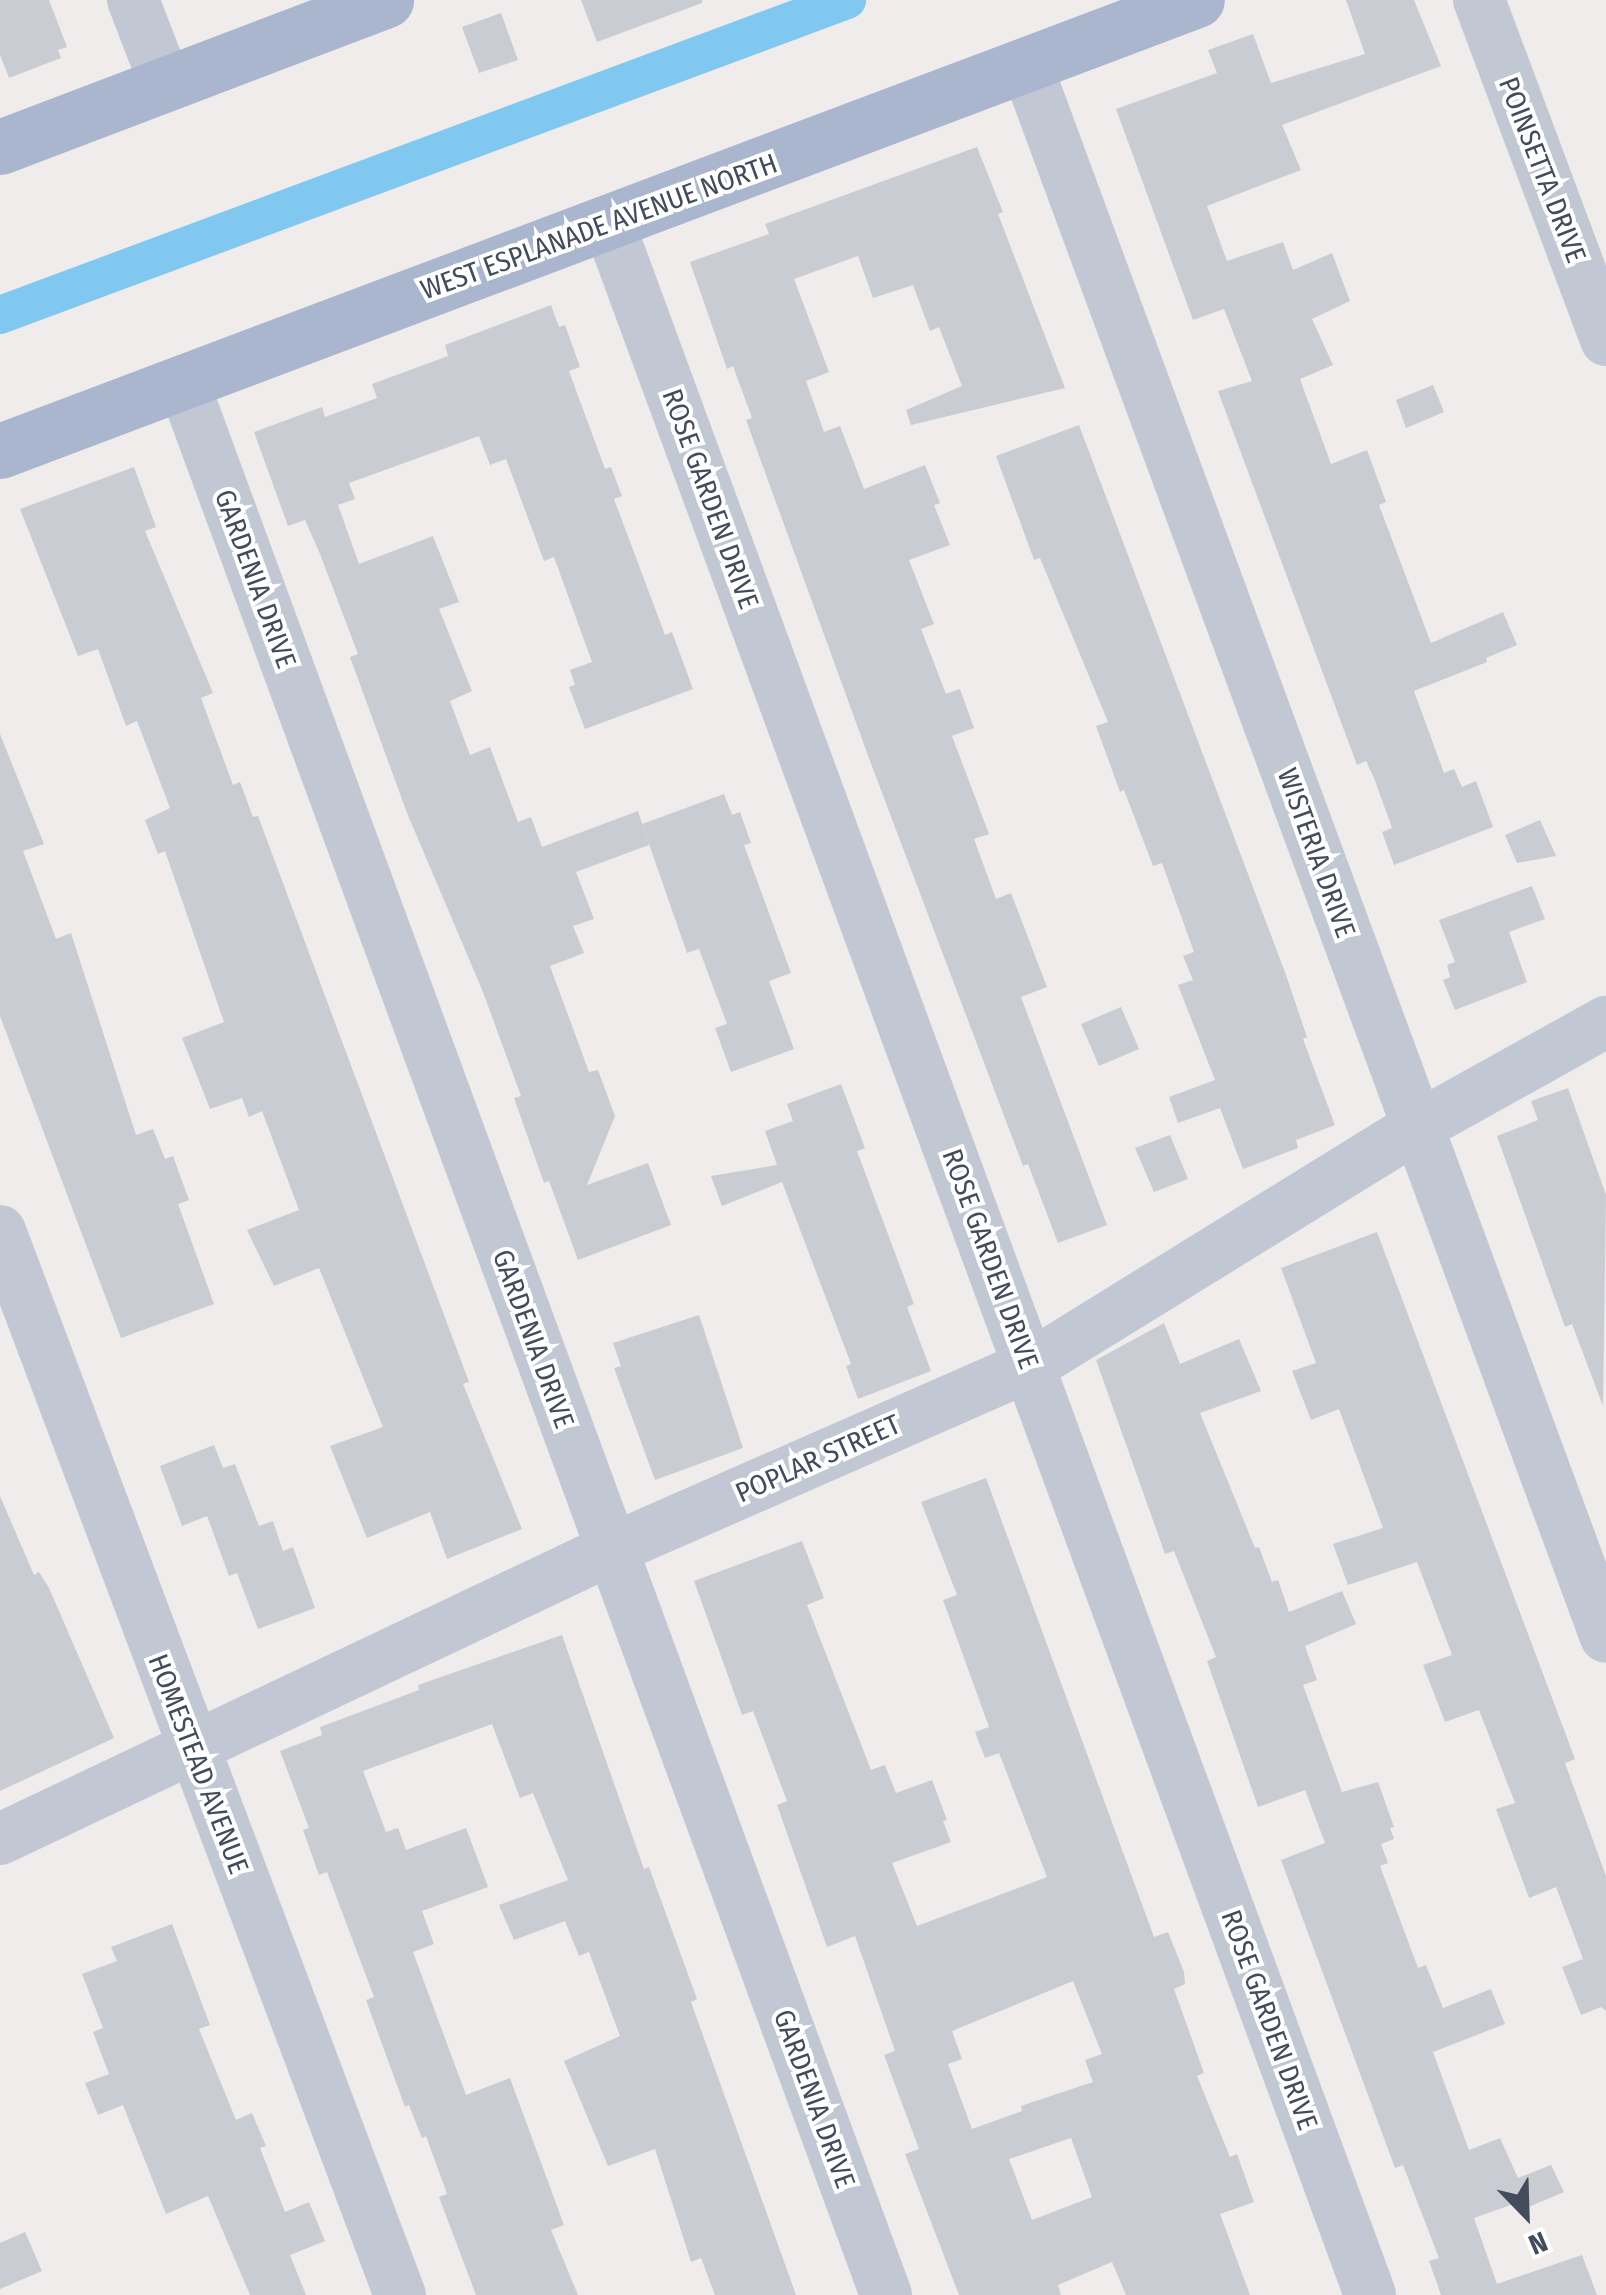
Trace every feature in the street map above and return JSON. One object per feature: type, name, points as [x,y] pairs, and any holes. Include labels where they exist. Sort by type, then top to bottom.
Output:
[{"type":"main road","points":[[0,148],[386,0]]},
{"type":"main road","name":"WEST ESPLANADE AVENUE NORTH","points":[[0,451],[1197,0]]},
{"type":"street","points":[[133,0],[165,84]]},
{"type":"street","name":"POINSETTA DRIVE","points":[[1479,0],[1606,340]]},
{"type":"street","name":"WISTERIA DRIVE","points":[[1027,67],[1606,1638]]},
{"type":"street","name":"ROSE GARDEN DRIVE","points":[[609,224],[1370,2295]]},
{"type":"street","name":"GARDENIA DRIVE","points":[[183,382],[886,2295]]},
{"type":"street","name":"POPLAR STREET","points":[[0,1839],[610,1550],[1030,1366],[1417,1127],[1606,1022]]},
{"type":"street","name":"HOMESTEAD AVENUE","points":[[0,1231],[400,2295]]},
{"type":"building","points":[[0,0],[49,0],[67,47],[58,50],[61,58],[9,78],[0,55]]},
{"type":"building","points":[[581,0],[702,0],[702,3],[597,42]]},
{"type":"building","points":[[1346,0],[1414,0],[1441,66],[1282,125],[1301,170],[1207,206],[1227,261],[1283,242],[1293,270],[1332,253],[1350,301],[1312,319],[1333,365],[1300,379],[1331,464],[1367,450],[1386,502],[1379,505],[1431,643],[1503,612],[1517,645],[1486,658],[1487,662],[1414,691],[1444,773],[1454,769],[1462,787],[1476,781],[1493,827],[1394,865],[1382,832],[1392,828],[1374,778],[1366,761],[1357,765],[1218,391],[1252,381],[1224,309],[1193,320],[1116,109],[1217,73],[1208,50],[1253,34],[1271,83],[1365,54]]},
{"type":"building","points":[[501,13],[518,60],[479,73],[462,27]]},
{"type":"building","points":[[977,147],[1003,212],[998,214],[1065,388],[911,425],[906,410],[962,386],[939,327],[930,331],[913,285],[873,298],[858,256],[794,279],[829,372],[806,381],[824,432],[840,426],[864,489],[925,465],[940,503],[934,505],[950,545],[909,560],[934,624],[921,629],[946,694],[960,689],[974,728],[952,736],[989,834],[974,839],[996,899],[1011,893],[1047,987],[1021,997],[1107,1225],[1058,1243],[1028,1164],[1023,1166],[870,761],[746,420],[752,418],[733,366],[727,369],[690,262],[769,234],[765,224]]},
{"type":"building","points":[[551,305],[559,327],[565,325],[580,367],[569,371],[605,469],[611,467],[622,496],[614,499],[665,635],[672,632],[693,689],[585,729],[569,687],[575,685],[570,670],[592,662],[554,557],[544,561],[506,459],[490,465],[479,436],[349,483],[355,499],[338,505],[359,564],[433,536],[459,602],[439,609],[472,691],[450,701],[470,755],[490,747],[518,822],[531,817],[542,847],[638,811],[649,845],[576,872],[594,919],[573,926],[584,953],[550,966],[589,1072],[598,1070],[615,1116],[587,1185],[648,1163],[671,1225],[578,1260],[549,1181],[544,1183],[514,1098],[521,1096],[483,992],[407,813],[350,657],[358,654],[320,554],[305,520],[288,526],[254,432],[322,407],[325,417],[377,398],[372,384],[448,356],[445,345]]},
{"type":"building","points":[[1433,385],[1444,412],[1406,428],[1396,400]]},
{"type":"building","points":[[1079,425],[1286,975],[1307,1037],[1303,1039],[1335,1125],[1296,1140],[1298,1148],[1243,1169],[1220,1108],[1178,1123],[1169,1097],[1215,1080],[1178,985],[1193,980],[1183,956],[1194,952],[1162,863],[1153,866],[1124,790],[1120,792],[1096,726],[1108,722],[1040,558],[1034,560],[996,456]]},
{"type":"building","points":[[134,467],[156,527],[145,531],[213,693],[201,698],[233,785],[240,782],[253,817],[258,816],[469,1382],[463,1384],[522,1529],[447,1559],[430,1512],[367,1538],[330,1446],[383,1427],[319,1268],[274,1286],[247,1230],[299,1210],[262,1111],[249,1117],[242,1098],[210,1109],[182,1038],[224,1022],[165,851],[158,854],[145,820],[170,808],[137,721],[126,726],[98,649],[78,656],[20,509]]},
{"type":"building","points":[[0,734],[44,844],[23,851],[56,939],[71,933],[136,1135],[153,1129],[165,1159],[173,1156],[189,1200],[178,1204],[214,1304],[121,1338],[0,1016]]},
{"type":"building","points":[[724,794],[732,815],[740,812],[751,843],[744,845],[791,973],[769,981],[794,1049],[731,1072],[715,1028],[727,1024],[699,949],[687,953],[642,824]]},
{"type":"building","points":[[1540,820],[1556,856],[1517,863],[1505,835]]},
{"type":"building","points":[[1532,886],[1545,919],[1509,932],[1527,982],[1455,1010],[1443,980],[1450,977],[1447,965],[1455,962],[1439,920]]},
{"type":"building","points":[[1121,1007],[1139,1049],[1099,1066],[1081,1024]]},
{"type":"building","points":[[841,1084],[865,1148],[857,1151],[914,1304],[907,1307],[931,1371],[858,1399],[846,1366],[851,1364],[782,1182],[722,1206],[711,1176],[777,1165],[765,1131],[793,1121],[787,1104]]},
{"type":"building","points":[[1568,1088],[1606,1195],[1603,1406],[1572,1324],[1565,1327],[1497,1136],[1538,1120],[1531,1101]]},
{"type":"building","points":[[1170,1135],[1188,1179],[1154,1192],[1135,1148]]},
{"type":"building","points":[[1377,1232],[1575,1759],[1565,1763],[1606,1876],[1606,2011],[1601,2007],[1581,2015],[1562,1967],[1583,1959],[1556,1887],[1529,1898],[1496,1809],[1515,1803],[1479,1710],[1445,1722],[1423,1665],[1452,1655],[1417,1562],[1348,1585],[1333,1544],[1383,1528],[1339,1409],[1311,1420],[1292,1371],[1316,1363],[1281,1268]]},
{"type":"building","points":[[699,1315],[743,1448],[655,1480],[614,1368],[621,1366],[613,1343]]},
{"type":"building","points":[[1164,1323],[1180,1364],[1239,1339],[1261,1391],[1200,1413],[1255,1548],[1259,1547],[1272,1582],[1278,1580],[1289,1612],[1342,1591],[1356,1624],[1305,1646],[1317,1680],[1303,1685],[1342,1792],[1378,1782],[1394,1827],[1390,1828],[1394,1839],[1381,1844],[1388,1863],[1380,1866],[1418,1968],[1426,1965],[1443,2008],[1491,1989],[1505,2024],[1433,2052],[1469,2150],[1500,2138],[1518,2178],[1551,2165],[1564,2192],[1526,2208],[1522,2201],[1474,2218],[1497,2284],[1582,2255],[1597,2295],[1441,2295],[1429,2261],[1439,2258],[1403,2165],[1395,2168],[1281,1860],[1325,1843],[1305,1790],[1258,1807],[1207,1661],[1216,1657],[1174,1551],[1165,1554],[1096,1360]]},
{"type":"building","points":[[214,1445],[223,1468],[235,1464],[259,1526],[273,1521],[283,1551],[293,1547],[315,1608],[258,1629],[237,1573],[229,1576],[207,1516],[182,1526],[160,1466]]},
{"type":"building","points":[[986,1478],[1154,1937],[1168,1932],[1184,1972],[1185,1984],[1174,1989],[1204,2073],[1197,2076],[1230,2157],[1237,2154],[1254,2202],[1220,2214],[1250,2295],[1126,2295],[1112,2262],[1058,2285],[1061,2295],[959,2295],[905,2154],[919,2149],[884,2055],[895,2051],[855,1936],[827,1947],[777,1805],[787,1801],[753,1711],[742,1715],[694,1581],[802,1541],[824,1598],[807,1605],[871,1770],[885,1765],[896,1793],[932,1780],[947,1820],[943,1821],[951,1842],[892,1863],[917,1926],[1047,1877],[999,1753],[985,1758],[975,1732],[989,1727],[943,1600],[957,1595],[921,1502]],"holes":[[[1073,1981],[1102,2054],[1085,2060],[1093,2082],[1021,2106],[1022,2111],[972,2129],[948,2064],[962,2059],[952,2031]],[[1071,2138],[1092,2197],[1032,2220],[1009,2159]]]},
{"type":"building","points":[[0,1496],[34,1575],[39,1572],[49,1588],[114,1738],[0,1791]]},
{"type":"building","points":[[562,1635],[644,1869],[649,1867],[697,1999],[691,2002],[796,2295],[715,2295],[701,2258],[691,2262],[655,2149],[608,2166],[564,2061],[620,2036],[589,1952],[579,1956],[565,1921],[514,1940],[499,1905],[568,1880],[533,1793],[520,1798],[492,1724],[363,1771],[386,1832],[398,1828],[406,1850],[466,1828],[488,1887],[422,1911],[434,1944],[413,1952],[466,2095],[510,2078],[564,2225],[551,2230],[578,2295],[476,2295],[439,2197],[447,2194],[426,2136],[422,2138],[409,2105],[405,2107],[366,2000],[374,1997],[327,1872],[319,1875],[303,1830],[309,1828],[280,1751],[322,1735],[320,1727],[419,1690],[418,1685]]},
{"type":"building","points":[[172,1924],[210,2025],[199,2029],[236,2120],[252,2113],[266,2146],[260,2148],[285,2212],[309,2202],[325,2241],[290,2255],[306,2295],[250,2295],[208,2196],[166,2214],[123,2105],[98,2115],[85,2083],[109,2074],[93,2032],[103,2028],[82,1974],[117,1961],[111,1947]]},
{"type":"building","points":[[25,2232],[42,2271],[0,2289],[0,2243]]},
{"type":"waterway","points":[[0,315],[847,0]]}]
